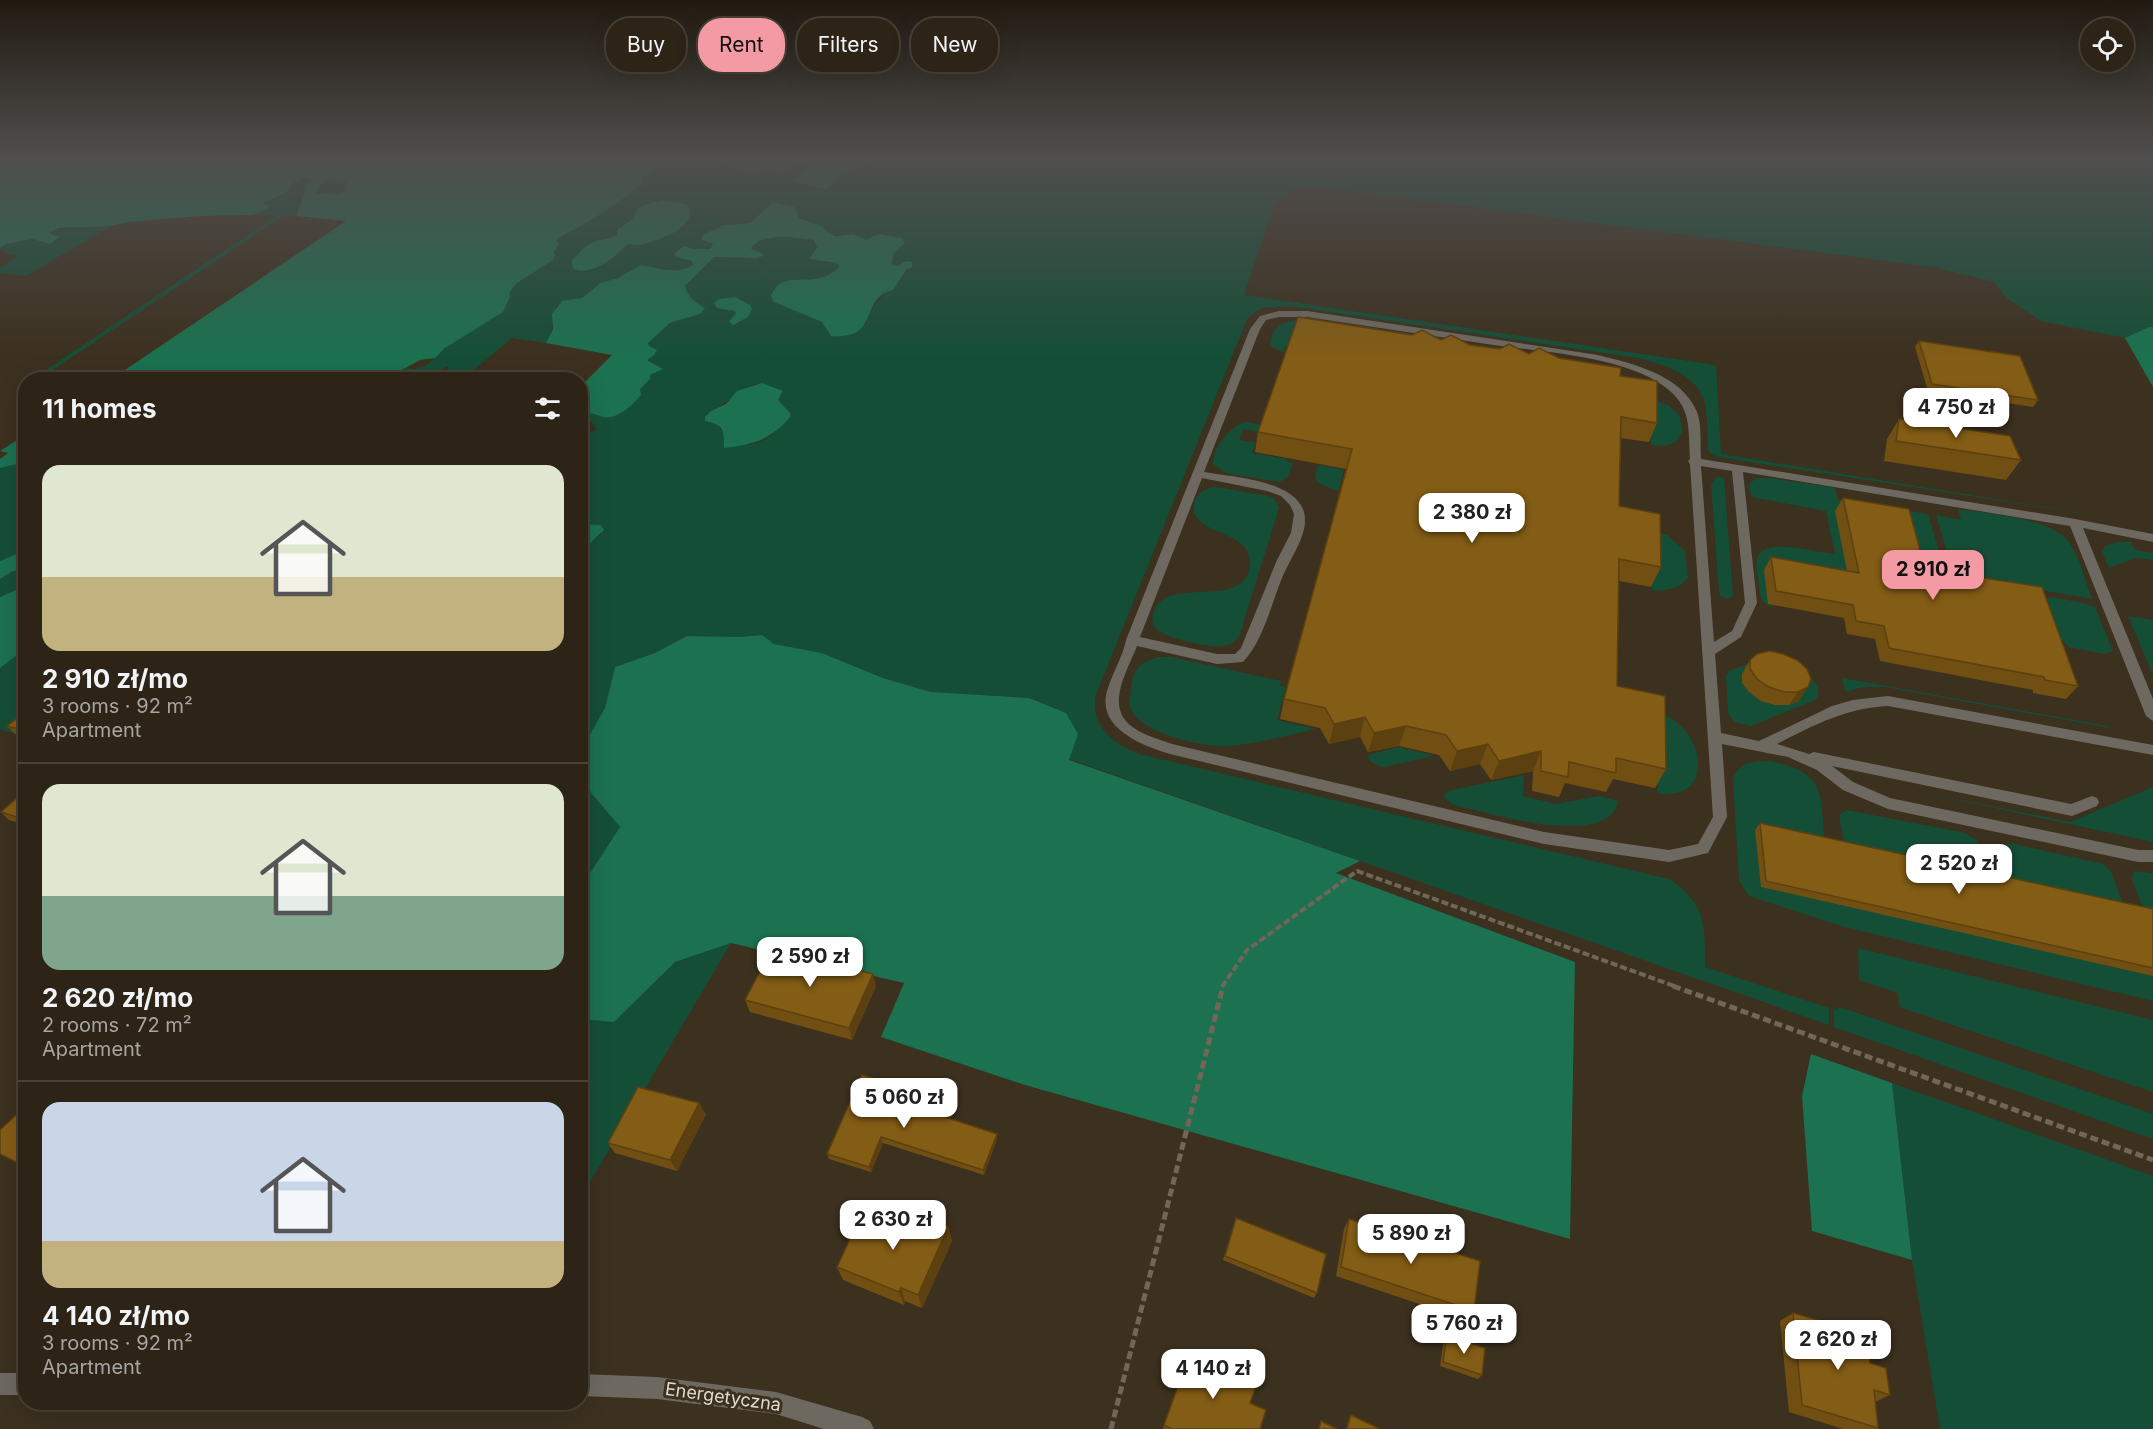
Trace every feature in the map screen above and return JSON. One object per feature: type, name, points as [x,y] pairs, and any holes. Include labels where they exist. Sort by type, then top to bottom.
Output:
[{"type":"street","points":[[0,1384],[18,1384]]},
{"type":"street","name":"Energetyczna","points":[[588,1385],[657,1388],[776,1403],[862,1429]]},
{"type":"lane","points":[[1279,314],[1307,314],[1598,358],[1640,369],[1664,381],[1684,397],[1692,413],[1693,461],[1720,817],[1703,849],[1669,856],[1554,840],[1170,748],[1140,737],[1122,726],[1114,712],[1113,691],[1132,640],[1254,328],[1263,318],[1279,314]]},
{"type":"lane","points":[[1693,461],[2075,523],[2153,538]]},
{"type":"lane","points":[[1708,652],[1737,634],[1751,603],[1737,467]]},
{"type":"lane","points":[[1132,640],[1217,659],[1238,659],[1247,650],[1283,560],[1297,533],[1300,514],[1295,503],[1285,494],[1270,488],[1198,474]]},
{"type":"lane","points":[[2075,523],[2153,716]]},
{"type":"lane","points":[[1761,746],[1835,709],[1863,701],[1888,701],[2153,750]]},
{"type":"lane","points":[[1714,737],[2072,810],[2092,802]]},
{"type":"lane","points":[[1791,752],[1821,766],[1848,786],[1888,802],[2138,856],[2153,856]]},
{"type":"path","points":[[1112,1429],[1222,987],[1247,950],[1356,871],[2153,1160]]},
{"type":"green space","points":[[0,224],[121,224],[59,228],[49,233],[59,237],[50,244],[32,239],[6,244],[0,248]]},
{"type":"green space","points":[[265,224],[271,224],[49,372],[43,372]]},
{"type":"green space","points":[[342,224],[585,224],[556,241],[559,244],[554,252],[553,260],[517,283],[509,293],[510,297],[503,312],[445,348],[435,358],[420,360],[398,372],[122,372]]},
{"type":"green space","points":[[584,224],[624,224],[613,238],[592,242],[574,257],[583,272],[601,265],[626,245],[666,235],[685,224],[732,224],[702,240],[712,244],[710,248],[702,250],[690,247],[684,260],[692,261],[693,265],[687,268],[672,270],[652,267],[610,280],[592,288],[582,298],[557,305],[551,333],[546,343],[512,338],[471,372],[448,372],[448,366],[437,372],[400,372],[407,368],[415,369],[427,365],[445,348],[467,334],[517,283],[553,260],[556,241],[568,230]]},
{"type":"green space","points":[[626,224],[685,224],[675,232],[656,240],[640,245],[626,245],[609,261],[594,269],[573,268],[572,260],[585,247],[597,241],[612,238],[617,235],[617,230]]},
{"type":"green space","points":[[815,224],[836,236],[853,234],[866,240],[879,234],[902,238],[905,243],[893,254],[892,265],[898,266],[906,261],[912,262],[912,267],[907,269],[893,290],[882,294],[876,301],[864,325],[857,332],[847,336],[831,336],[822,322],[774,302],[771,296],[776,287],[783,282],[820,278],[839,267],[837,263],[809,259],[817,248],[814,240],[789,237],[771,238],[756,243],[751,249],[762,253],[763,256],[757,258],[714,257],[685,286],[692,299],[705,308],[700,314],[670,323],[648,343],[657,350],[647,360],[663,369],[650,375],[650,379],[640,389],[641,395],[620,414],[604,417],[588,413],[588,379],[612,355],[546,343],[553,329],[552,314],[562,301],[582,298],[600,283],[618,278],[641,265],[681,270],[693,265],[692,261],[676,257],[674,254],[684,246],[694,249],[710,249],[713,244],[702,240],[703,235],[724,225]]},
{"type":"green space","points":[[816,224],[1268,224],[1244,295],[1716,365],[1721,454],[2117,519],[1718,457],[1710,453],[1708,448],[1704,400],[1694,383],[1657,363],[1638,358],[1290,306],[1261,308],[1247,319],[1096,695],[1096,716],[1105,732],[1121,745],[1139,754],[1669,879],[1691,897],[1697,907],[1704,928],[1705,967],[1829,1008],[1829,1025],[1069,759],[1029,698],[931,692],[883,678],[822,653],[774,644],[761,635],[687,636],[655,653],[615,667],[605,708],[588,738],[588,542],[601,535],[601,525],[588,524],[588,434],[596,430],[592,422],[588,421],[588,414],[593,412],[610,417],[634,402],[641,395],[640,389],[650,375],[663,369],[646,359],[654,348],[648,343],[670,323],[700,314],[704,308],[690,296],[685,286],[714,257],[757,258],[763,256],[751,250],[763,240],[789,237],[814,240],[819,261],[838,263],[839,267],[821,278],[787,281],[780,284],[773,290],[775,302],[822,322],[831,336],[866,325],[874,305],[900,280],[912,262],[907,261],[898,266],[892,265],[893,254],[900,248],[829,233]],"holes":[[[762,383],[783,392],[778,400],[790,413],[774,433],[752,444],[733,446],[724,443],[724,432],[716,423],[711,411],[741,391]]]},
{"type":"green space","points":[[1600,224],[2153,224],[2153,327],[2125,338],[2041,321],[2008,299],[1994,282],[1933,267]]},
{"type":"green space","points":[[85,226],[111,226],[26,276],[0,273],[0,268],[18,256],[10,255],[0,249],[4,246],[27,240],[43,243],[59,237],[49,233],[50,231]]},
{"type":"green space","points":[[735,297],[750,305],[752,309],[748,317],[733,325],[729,322],[736,313],[717,308],[714,303],[719,299]]},
{"type":"green space","points":[[1303,320],[1290,347],[1285,346],[1283,352],[1270,346],[1273,333],[1280,325]]},
{"type":"green space","points":[[2153,327],[2153,387],[2125,338]]},
{"type":"green space","points":[[762,383],[783,391],[778,400],[790,413],[790,417],[783,425],[760,440],[724,448],[722,429],[716,424],[705,421],[705,417],[711,411],[726,404],[737,391]]},
{"type":"green space","points":[[1650,399],[1668,405],[1680,416],[1682,432],[1676,442],[1664,446],[1651,445]]},
{"type":"green space","points":[[1246,422],[1262,425],[1260,432],[1243,429],[1239,440],[1256,443],[1252,453],[1287,459],[1287,462],[1293,463],[1288,477],[1280,482],[1226,473],[1213,464],[1216,452],[1224,438],[1234,428]]},
{"type":"green space","points":[[18,439],[18,464],[0,468],[0,459],[8,453],[0,451]]},
{"type":"green space","points":[[18,462],[18,554],[0,561],[0,468]]},
{"type":"green space","points":[[1318,465],[1344,470],[1338,491],[1318,483],[1315,477]]},
{"type":"green space","points":[[1717,476],[1724,478],[1733,596],[1729,599],[1721,597],[1719,592],[1711,485]]},
{"type":"green space","points":[[1756,478],[1835,488],[1838,500],[1928,514],[1945,572],[1912,567],[1836,511],[1850,586],[1768,604],[1777,609],[1769,606],[1761,596],[1757,573],[1757,559],[1761,552],[1769,548],[1780,547],[1835,554],[1826,511],[1752,497],[1748,485]]},
{"type":"green space","points":[[1217,487],[1274,498],[1279,508],[1239,637],[1234,642],[1223,646],[1197,644],[1175,638],[1158,630],[1152,620],[1155,609],[1164,599],[1176,594],[1223,590],[1237,586],[1246,578],[1250,563],[1243,545],[1207,526],[1194,513],[1196,498],[1199,494]]},
{"type":"green space","points":[[1958,509],[2017,518],[2047,527],[2060,534],[2069,542],[2076,555],[2092,599],[1954,575],[1936,515],[1961,520]]},
{"type":"green space","points":[[588,524],[601,525],[604,530],[588,543]]},
{"type":"green space","points":[[1656,531],[1667,535],[1685,551],[1688,578],[1676,587],[1652,591]]},
{"type":"green space","points":[[2118,542],[2131,542],[2135,550],[2153,553],[2153,560],[2136,558],[2109,568],[2102,552],[2105,546]]},
{"type":"green space","points":[[18,554],[18,570],[0,579],[0,561]]},
{"type":"green space","points":[[18,570],[18,589],[0,597],[0,579]]},
{"type":"green space","points":[[18,589],[18,654],[0,668],[0,597]]},
{"type":"green space","points":[[2051,597],[2095,607],[2113,651],[2104,654],[2069,647],[2061,639],[2047,599]]},
{"type":"green space","points":[[2128,616],[2153,620],[2153,675]]},
{"type":"green space","points":[[762,635],[774,644],[822,653],[883,678],[931,692],[1029,698],[1066,713],[1078,734],[1069,760],[1360,861],[1336,873],[1575,962],[1570,1239],[1025,1085],[881,1037],[904,983],[731,943],[675,962],[614,1022],[588,1020],[588,876],[620,827],[588,787],[588,738],[605,708],[615,667],[655,653],[687,636]]},
{"type":"green space","points":[[18,654],[18,731],[15,734],[0,729],[0,668]]},
{"type":"green space","points":[[1158,657],[1171,657],[1281,681],[1280,686],[1286,687],[1277,720],[1316,729],[1229,746],[1189,741],[1158,731],[1135,716],[1129,702],[1135,671],[1142,664]]},
{"type":"green space","points":[[1756,661],[1806,673],[1818,686],[1818,696],[1815,700],[1751,726],[1734,722],[1728,713],[1726,676],[1729,671]]},
{"type":"green space","points":[[1842,678],[2110,728],[1885,687],[1863,687],[1846,692]]},
{"type":"green space","points":[[1656,713],[1673,719],[1685,731],[1694,745],[1698,760],[1697,775],[1690,786],[1677,793],[1658,793]]},
{"type":"green space","points":[[1398,747],[1434,756],[1384,767],[1373,764],[1368,755]]},
{"type":"green space","points":[[1768,761],[1802,772],[1811,779],[1821,799],[1825,845],[2153,976],[2153,1001],[1841,926],[1748,895],[1739,880],[1733,779],[1743,766],[1752,762]]},
{"type":"green space","points":[[1524,775],[1523,796],[1556,804],[1599,796],[1618,801],[1610,816],[1593,824],[1571,826],[1518,820],[1454,805],[1444,798],[1447,791]]},
{"type":"green space","points":[[588,787],[620,827],[588,876]]},
{"type":"green space","points":[[2153,787],[2153,842],[1916,791],[2070,822]]},
{"type":"green space","points":[[1847,810],[1965,833],[1977,841],[1989,881],[1845,849],[1839,815]]},
{"type":"green space","points":[[2002,844],[2014,844],[2103,864],[2111,871],[2125,910],[2010,886],[1998,848]]},
{"type":"green space","points":[[2134,871],[2153,873],[2153,917],[2146,915],[2132,880]]},
{"type":"green space","points":[[731,943],[588,1185],[588,1019],[614,1021],[675,962]]},
{"type":"green space","points":[[1858,948],[2153,1020],[2153,1092],[1899,1007],[1898,993],[1859,980]]},
{"type":"green space","points":[[1840,1007],[2153,1114],[2153,1139],[1834,1027],[1834,1010]]},
{"type":"green space","points":[[1811,1054],[1892,1083],[1912,1260],[1812,1231],[1802,1096]]},
{"type":"green space","points":[[1892,1083],[2153,1176],[2153,1429],[1940,1429],[1912,1260]]},
{"type":"building","points":[[1298,317],[1412,335],[1422,330],[1441,340],[1451,335],[1470,345],[1500,349],[1509,344],[1529,354],[1539,348],[1559,358],[1621,368],[1620,376],[1657,381],[1657,423],[1621,417],[1619,506],[1660,514],[1661,567],[1619,559],[1617,686],[1665,696],[1666,769],[1616,758],[1616,773],[1569,762],[1568,777],[1541,771],[1541,751],[1499,761],[1488,744],[1457,751],[1446,735],[1406,726],[1374,733],[1365,717],[1334,724],[1325,708],[1284,699],[1352,449],[1258,432]]},
{"type":"building","points":[[1919,341],[2020,356],[2038,400],[1932,384]]},
{"type":"building","points":[[1899,419],[2010,436],[2021,460],[1896,441]]},
{"type":"building","points":[[1843,498],[1909,509],[1925,569],[2042,587],[2078,686],[2045,680],[2044,677],[1889,648],[1884,626],[1856,621],[1853,605],[1776,591],[1771,557],[1859,573]]},
{"type":"building","points":[[1769,651],[1797,660],[1807,669],[1811,679],[1808,687],[1798,692],[1784,692],[1769,687],[1757,679],[1750,669],[1750,660],[1757,654]]},
{"type":"building","points":[[18,717],[18,729],[7,726]]},
{"type":"building","points":[[18,797],[18,817],[1,812]]},
{"type":"building","points":[[1760,823],[2153,909],[2153,968],[1766,881]]},
{"type":"building","points":[[772,948],[873,974],[849,1028],[745,1000]]},
{"type":"building","points":[[862,1075],[902,1087],[896,1101],[997,1134],[983,1170],[881,1137],[869,1167],[827,1154]]},
{"type":"building","points":[[638,1087],[699,1103],[670,1160],[608,1143]]},
{"type":"building","points":[[18,1113],[18,1163],[0,1154],[0,1130]]},
{"type":"building","points":[[863,1211],[904,1227],[910,1213],[948,1227],[918,1295],[901,1288],[899,1292],[837,1267]]},
{"type":"building","points":[[1236,1218],[1326,1254],[1317,1293],[1225,1256]]},
{"type":"building","points":[[1349,1219],[1480,1261],[1474,1311],[1341,1267]]},
{"type":"building","points":[[1793,1313],[1866,1334],[1870,1363],[1886,1368],[1890,1395],[1874,1390],[1878,1428],[1802,1405]]},
{"type":"building","points":[[1447,1335],[1485,1348],[1482,1375],[1443,1362]]},
{"type":"building","points":[[1190,1353],[1256,1386],[1250,1403],[1266,1410],[1260,1429],[1172,1429],[1164,1425]]},
{"type":"building","points":[[1351,1415],[1380,1429],[1347,1429]]},
{"type":"building","points":[[1321,1421],[1337,1429],[1319,1429]]}]
